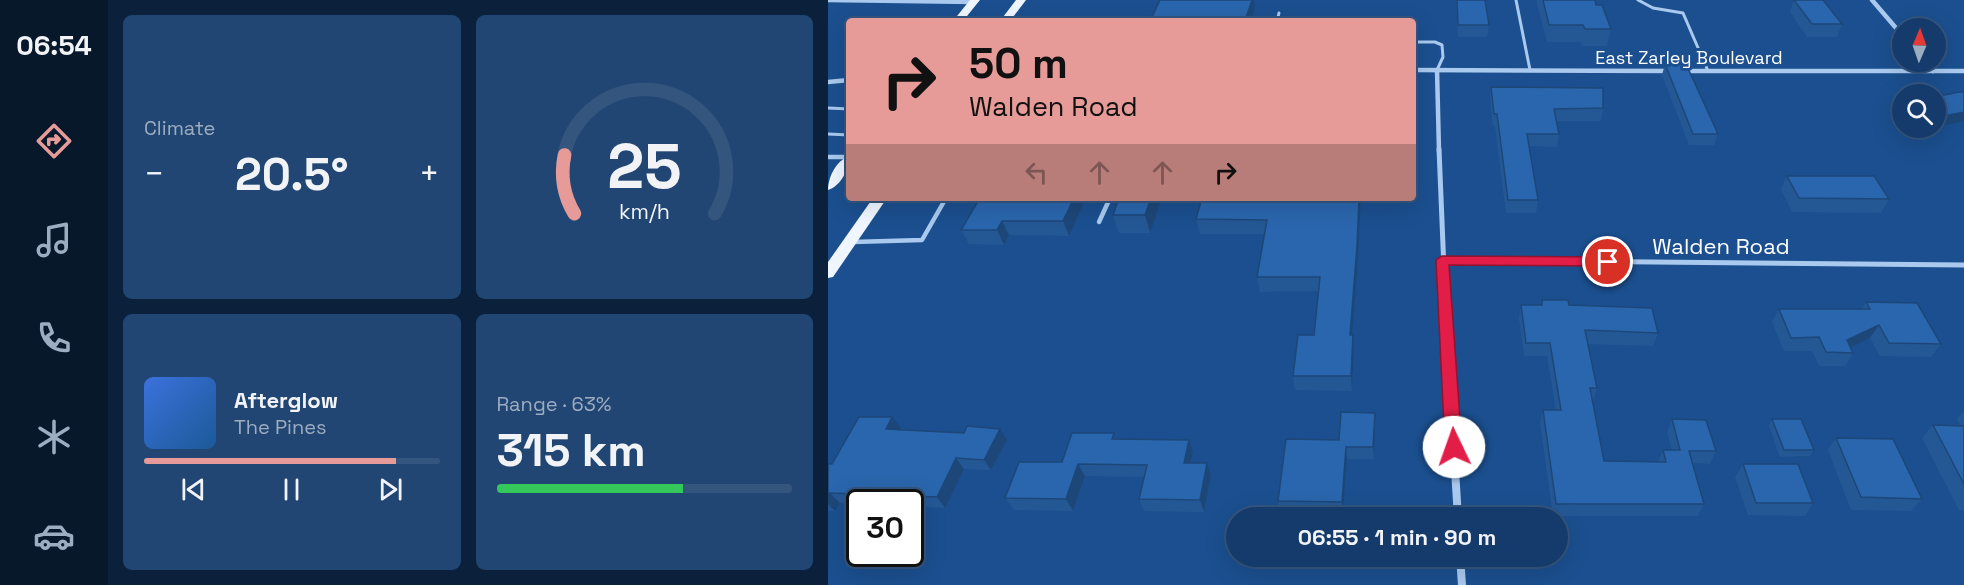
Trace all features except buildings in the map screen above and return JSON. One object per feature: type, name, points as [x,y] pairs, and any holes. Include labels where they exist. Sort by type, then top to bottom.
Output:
[{"type":"main road","points":[[1007,18],[1021,0]]},
{"type":"main road","points":[[960,18],[974,1]]},
{"type":"main road","points":[[828,186],[846,162]]},
{"type":"main road","points":[[828,273],[878,201]]},
{"type":"street","points":[[828,0],[974,1]]},
{"type":"street","points":[[1872,0],[1892,23]]},
{"type":"street","name":"East Zarley Boulevard","points":[[1416,70],[1892,71]]},
{"type":"street","points":[[1437,70],[1442,260],[1457,507]]},
{"type":"street","name":"East Zarley Boulevard","points":[[1946,71],[1964,71]]},
{"type":"street","points":[[829,82],[846,80]]},
{"type":"street","name":"Walden Road","points":[[1442,260],[1964,265]]},
{"type":"street","points":[[1461,567],[1462,585]]},
{"type":"lane","points":[[1516,0],[1530,70]]},
{"type":"lane","points":[[1638,0],[1653,8],[1683,13],[1708,71]]},
{"type":"lane","points":[[1278,18],[1279,13]]},
{"type":"lane","points":[[1416,42],[1435,42],[1442,45],[1443,57],[1437,70]]},
{"type":"lane","points":[[828,108],[846,109]]},
{"type":"lane","points":[[828,134],[846,135]]},
{"type":"lane","points":[[828,157],[846,158]]},
{"type":"lane","points":[[850,242],[922,240],[944,201]]},
{"type":"lane","points":[[1099,222],[1109,201]]},
{"type":"route","points":[[1454,447],[1442,260],[1608,262]]}]
